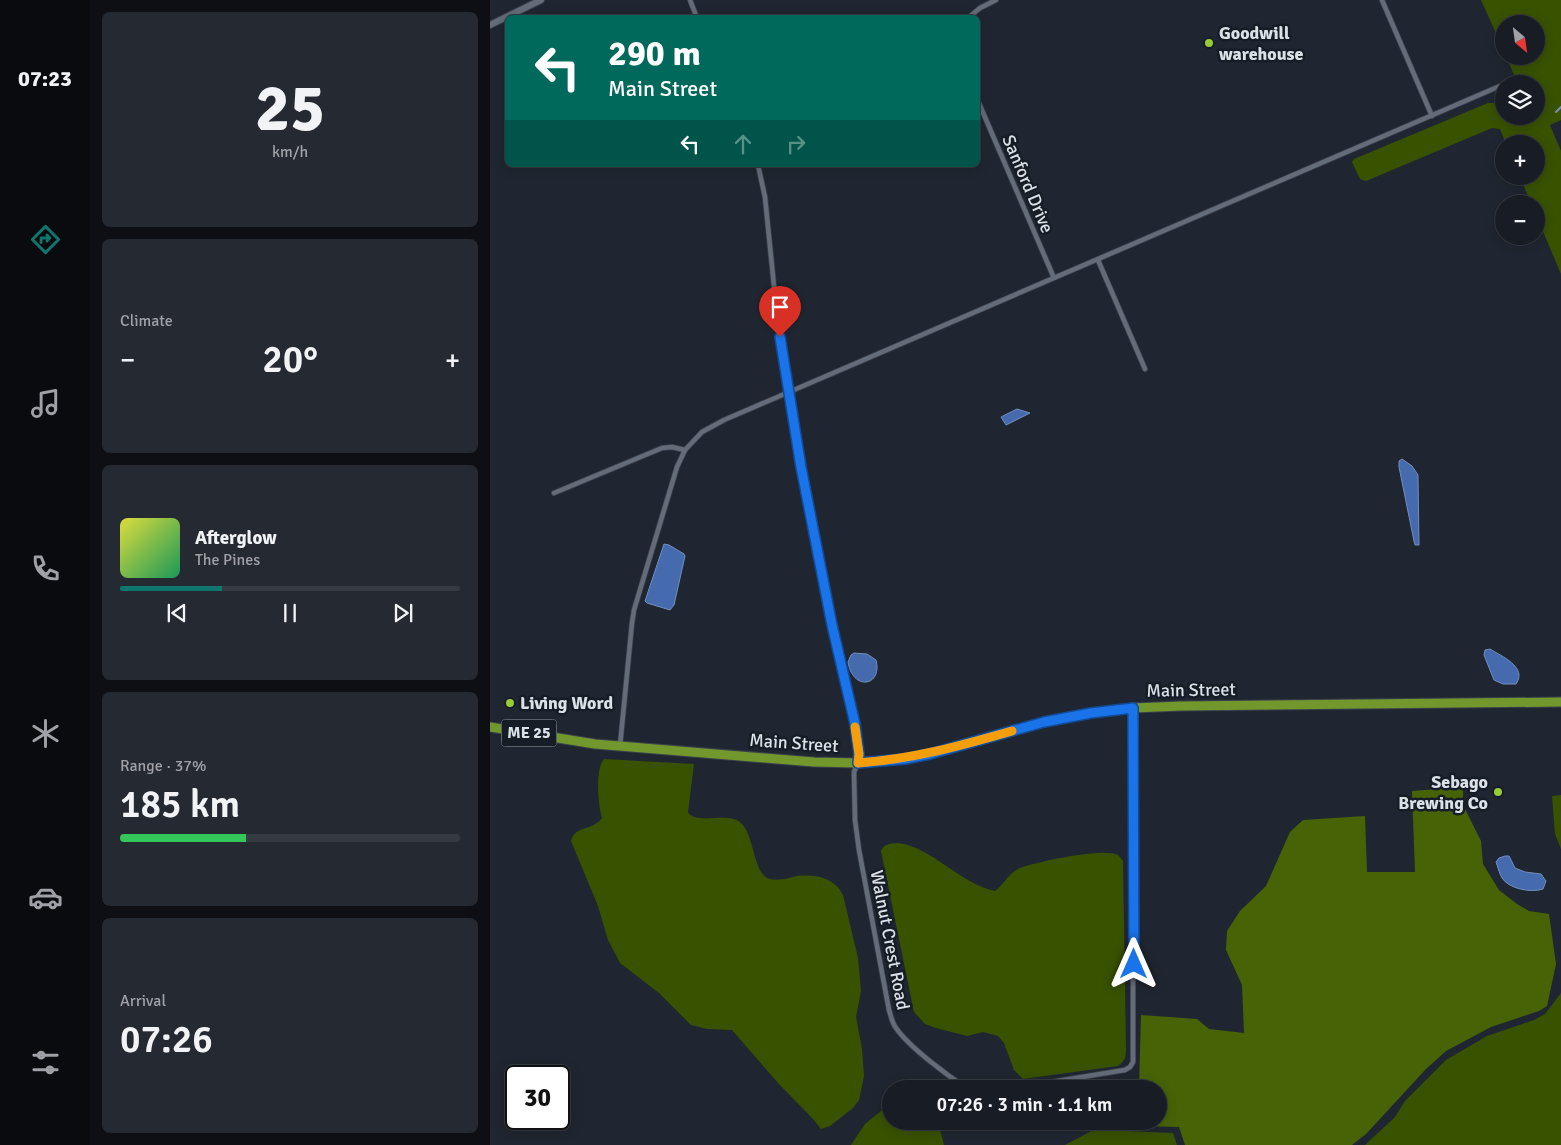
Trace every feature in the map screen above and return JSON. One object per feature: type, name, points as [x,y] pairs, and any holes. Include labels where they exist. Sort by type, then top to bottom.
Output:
[{"type":"highway","name":"Main Street","points":[[490,726],[567,740],[620,746],[814,762],[858,763],[905,759],[930,754],[1044,722],[1091,713],[1133,708],[1561,702]]},
{"type":"street","points":[[510,15],[541,0]]},
{"type":"street","points":[[690,0],[696,15]]},
{"type":"street","points":[[972,15],[980,8],[996,0]]},
{"type":"street","points":[[1382,0],[1432,116]]},
{"type":"street","points":[[490,25],[505,18]]},
{"type":"street","points":[[620,746],[634,610],[677,467],[685,450],[702,432],[713,425],[788,392],[1495,88]]},
{"type":"street","name":"Sanford Drive","points":[[980,106],[1054,278]]},
{"type":"street","name":"Walnut Crest Road","points":[[758,167],[765,197],[777,316],[788,392],[832,625],[855,724],[859,754],[854,772],[857,839],[892,1021],[896,1029],[906,1040],[955,1080]]},
{"type":"street","points":[[1098,260],[1144,369]]},
{"type":"street","points":[[554,493],[662,448],[672,447],[685,450]]},
{"type":"street","points":[[1064,1080],[1125,1070],[1133,1062],[1133,708]]},
{"type":"green space","points":[[1481,0],[1561,0],[1561,120],[1550,125],[1561,151],[1561,274],[1545,236],[1545,195],[1527,195],[1524,185],[1545,185],[1545,135],[1502,135],[1500,129],[1492,128],[1366,181],[1360,179],[1352,162],[1354,159],[1488,103],[1495,103],[1495,125],[1545,125],[1545,75],[1514,75],[1510,65],[1545,65],[1545,15],[1495,15],[1495,31]]},
{"type":"green space","points":[[604,759],[694,764],[689,814],[699,818],[727,818],[741,823],[746,829],[757,863],[764,876],[773,880],[797,876],[824,878],[835,885],[843,895],[858,958],[861,991],[856,1017],[862,1049],[864,1076],[859,1100],[853,1108],[830,1126],[821,1129],[732,1030],[707,1029],[691,1025],[659,993],[620,963],[608,940],[598,906],[571,841],[577,832],[594,825],[602,818],[599,805],[598,779]]},
{"type":"green space","points":[[1463,787],[1463,805],[1481,841],[1483,864],[1499,890],[1529,911],[1549,914],[1556,964],[1547,1006],[1539,1011],[1491,1027],[1446,1051],[1426,1069],[1366,1134],[1352,1145],[1185,1145],[1179,1127],[1167,1127],[1167,1080],[1139,1080],[1141,1015],[1197,1019],[1209,1029],[1244,1033],[1242,985],[1226,950],[1227,931],[1240,911],[1266,886],[1290,832],[1303,820],[1365,816],[1367,872],[1415,872],[1412,791]]},
{"type":"green space","points":[[1561,795],[1561,849],[1555,834],[1552,796]]},
{"type":"green space","points":[[898,843],[923,851],[970,881],[995,891],[1012,873],[1028,865],[1086,854],[1111,853],[1118,855],[1123,861],[1126,1049],[1122,1062],[1118,1066],[1023,1079],[1014,1070],[1004,1043],[998,1036],[983,1032],[967,1036],[925,1024],[914,1012],[881,851],[886,845]]},
{"type":"green space","points":[[1561,993],[1561,1145],[1365,1145],[1395,1117],[1405,1101],[1446,1060],[1487,1036],[1534,1020],[1545,1014]]},
{"type":"green space","points":[[882,1110],[882,1130],[940,1130],[944,1145],[851,1145],[865,1124]]},
{"type":"green space","points":[[1093,1130],[1126,1130],[1173,1133],[1177,1145],[1065,1145]]},
{"type":"water","points":[[1017,409],[1030,413],[1006,425],[1001,417]]},
{"type":"water","points":[[1402,459],[1412,466],[1418,475],[1419,545],[1415,545],[1399,467],[1399,461]]},
{"type":"water","points":[[664,544],[669,545],[685,556],[674,605],[670,610],[645,601]]},
{"type":"water","points":[[1490,649],[1516,667],[1519,672],[1519,678],[1516,684],[1503,684],[1494,680],[1484,655],[1485,650]]},
{"type":"water","points":[[854,653],[867,654],[876,660],[877,669],[872,680],[861,681],[855,678],[851,672],[848,662]]},
{"type":"water","points":[[1509,856],[1515,868],[1525,872],[1541,874],[1546,881],[1543,889],[1533,891],[1521,889],[1505,882],[1496,862],[1499,858]]},
{"type":"waterway","points":[[1556,112],[1561,107]]},
{"type":"slow traffic","points":[[855,727],[859,754],[858,763],[905,759],[930,754],[1012,731]]},
{"type":"place","name":"Goodwill warehouse","points":[[1209,43]]},
{"type":"place","name":"Living Word","points":[[510,703]]},
{"type":"place","name":"Sebago Brewing Co","points":[[1498,792]]},
{"type":"route","points":[[780,337],[801,467],[814,524],[832,625],[855,724],[859,754],[858,763],[905,759],[930,754],[1044,722],[1091,713],[1133,708],[1134,964]]}]
